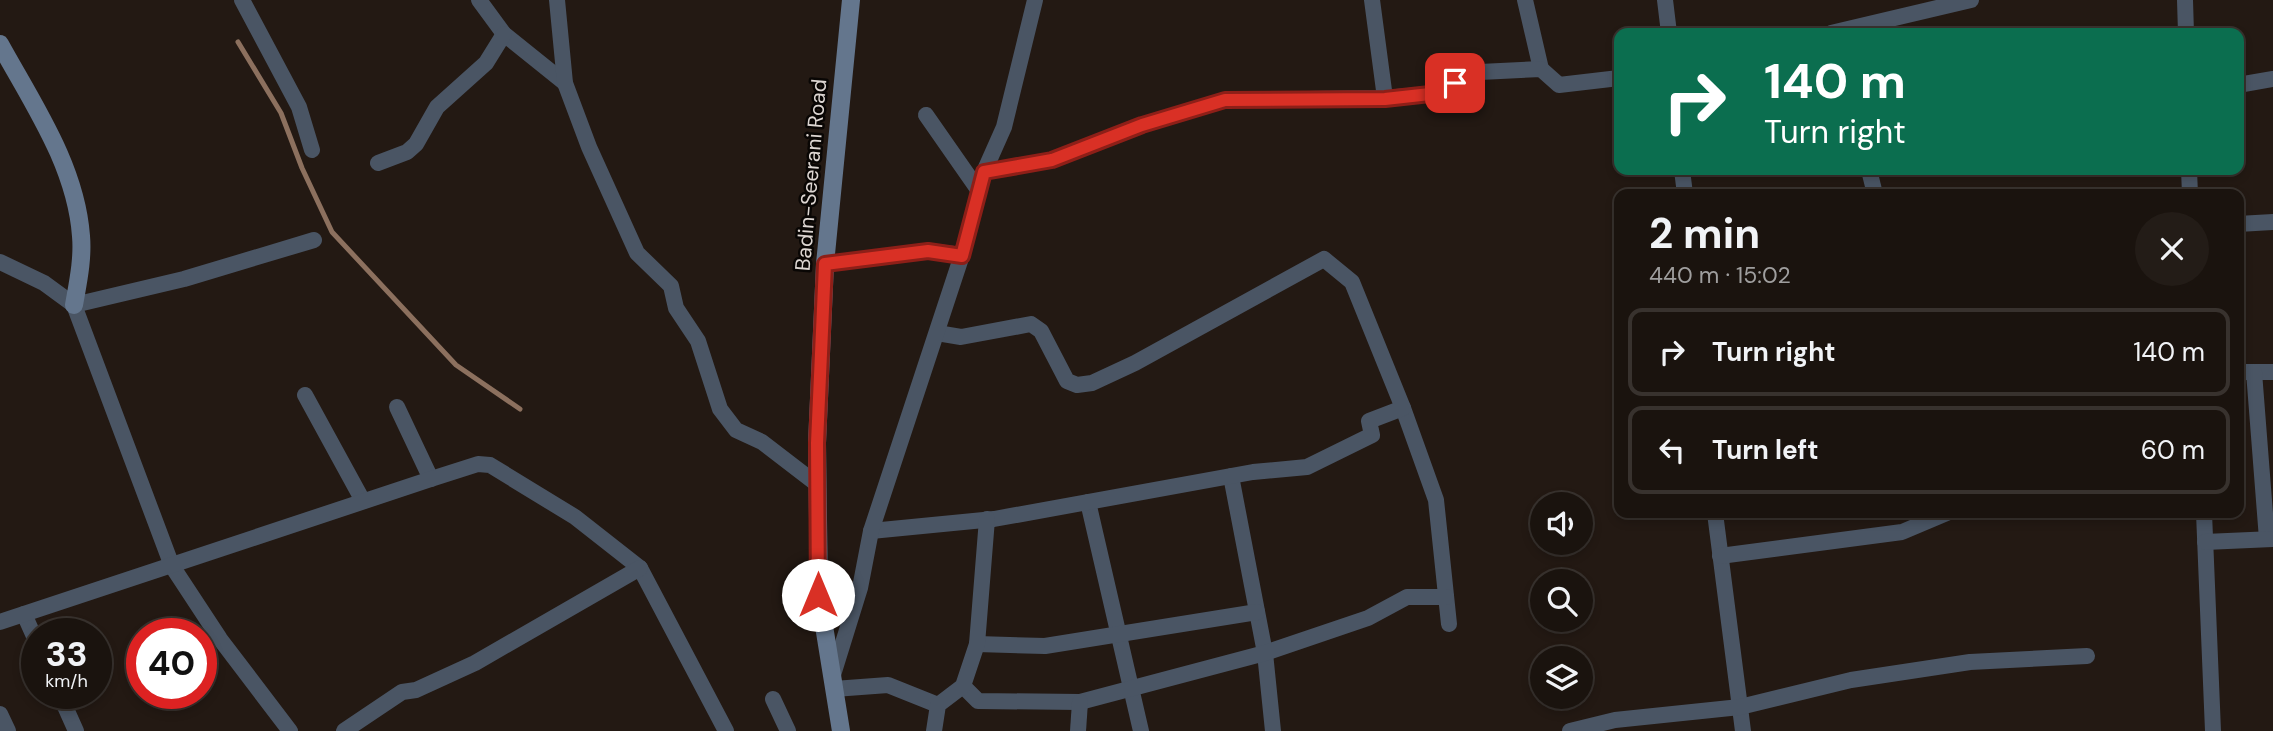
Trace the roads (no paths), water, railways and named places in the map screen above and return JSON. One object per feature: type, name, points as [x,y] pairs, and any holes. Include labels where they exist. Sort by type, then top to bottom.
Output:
[{"type":"street","points":[[242,0],[299,107],[312,150]]},
{"type":"street","points":[[479,0],[504,34],[565,83]]},
{"type":"street","points":[[557,0],[565,83],[612,203],[637,253],[671,286],[676,308],[698,341],[720,409],[736,430],[762,442],[818,485]]},
{"type":"street","name":"Badin-Seerani Road","points":[[841,731],[818,595],[818,485],[825,264],[850,0]]},
{"type":"street","points":[[938,705],[888,685],[834,682],[860,588],[872,531],[962,256],[984,172],[1004,127],[1035,0]]},
{"type":"street","points":[[1372,0],[1385,99]]},
{"type":"street","points":[[1525,0],[1541,69],[1559,85],[1614,79]]},
{"type":"street","points":[[1665,0],[1668,28]]},
{"type":"street","points":[[1854,28],[1971,0]]},
{"type":"street","points":[[2185,0],[2186,28]]},
{"type":"street","points":[[378,163],[407,152],[415,144],[437,107],[486,64],[504,34]]},
{"type":"street","points":[[0,44],[48,131],[77,205],[81,237],[80,268],[74,305],[172,566],[220,639],[290,731]]},
{"type":"street","points":[[984,172],[1052,160],[1142,125],[1225,100],[1385,99],[1430,94],[1480,72],[1541,69]]},
{"type":"street","points":[[2244,84],[2273,79]]},
{"type":"street","points":[[926,115],[979,191]]},
{"type":"street","points":[[2244,224],[2273,222]]},
{"type":"street","points":[[74,305],[184,279],[314,240]]},
{"type":"street","points":[[825,264],[928,251],[962,256]]},
{"type":"street","points":[[937,333],[961,337],[1031,324],[1041,331],[1067,381],[1077,385],[1092,383],[1135,363],[1324,259],[1352,282],[1403,408],[1436,500],[1449,624]]},
{"type":"street","points":[[0,262],[44,282],[74,305]]},
{"type":"street","points":[[2205,542],[2270,539],[2266,431],[2246,372],[2273,372]]},
{"type":"street","points":[[305,395],[363,500]]},
{"type":"street","points":[[397,407],[431,479]]},
{"type":"street","points":[[872,531],[987,519],[1231,476],[1307,467],[1372,435],[1369,422],[1403,408]]},
{"type":"street","points":[[0,622],[363,500],[478,464],[490,465],[575,517],[639,568],[726,731]]},
{"type":"street","points":[[1231,476],[1265,653],[1273,731]]},
{"type":"street","points":[[1088,502],[1141,731]]},
{"type":"street","points":[[1716,518],[1743,731]]},
{"type":"street","points":[[1720,555],[1902,532],[1935,518]]},
{"type":"street","points":[[2204,518],[2213,731]]},
{"type":"street","points":[[934,731],[938,705],[963,686],[977,644],[987,519]]},
{"type":"street","points":[[344,731],[402,692],[416,690],[475,663],[639,568]]},
{"type":"street","points":[[963,686],[978,702],[1080,702],[1265,653],[1368,618],[1407,597],[1446,597]]},
{"type":"street","points":[[977,644],[1045,646],[1257,612]]},
{"type":"street","points":[[24,614],[26,618]]},
{"type":"street","points":[[1570,731],[1689,710],[1740,707],[1851,680],[1970,663],[2087,656]]},
{"type":"street","points":[[773,699],[788,731]]},
{"type":"street","points":[[1078,731],[1080,702]]},
{"type":"street","points":[[66,709],[76,731]]},
{"type":"street","points":[[0,714],[8,731]]},
{"type":"waterway","points":[[238,42],[281,113],[302,168],[332,232],[456,365],[520,409]]}]
